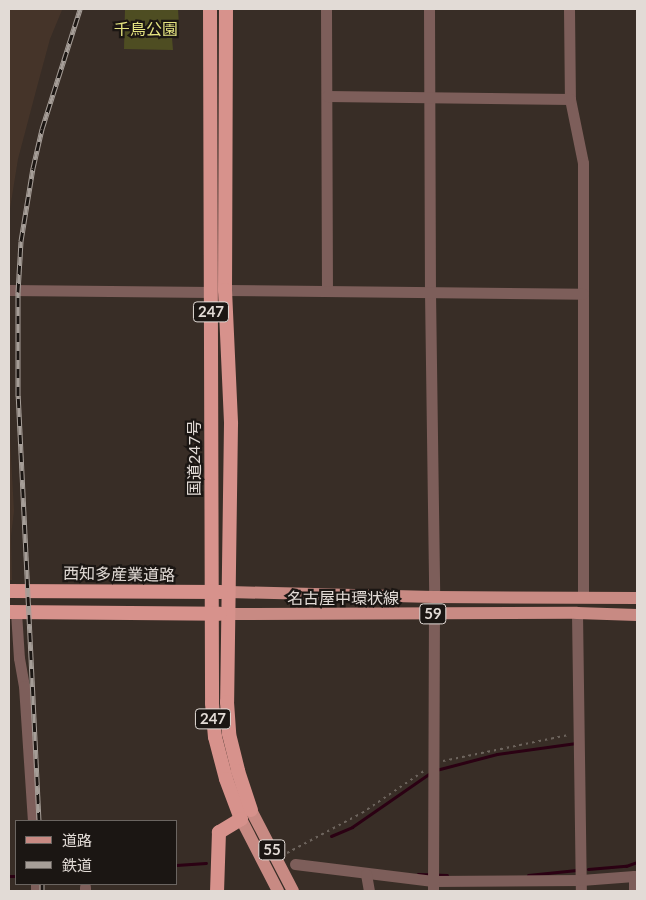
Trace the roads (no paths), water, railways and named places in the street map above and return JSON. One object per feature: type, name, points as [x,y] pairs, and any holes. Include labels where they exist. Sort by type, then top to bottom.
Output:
[{"type":"highway","name":"国道247号","points":[[210,9],[212,703],[215,737],[226,779],[246,814]]},
{"type":"highway","name":"247","points":[[226,9],[225,290],[231,424],[226,702],[229,734],[246,814]]},
{"type":"highway","name":"西知多産業道路","points":[[9,591],[229,592]]},
{"type":"highway","points":[[12,612],[228,614]]},
{"type":"highway","points":[[217,891],[219,832],[246,814]]},
{"type":"main road","name":"名古屋中環状線","points":[[229,592],[434,598],[583,596],[637,598]]},
{"type":"main road","name":"名古屋中環状線","points":[[228,614],[577,613],[637,615]]},
{"type":"main road","name":"55","points":[[246,814],[276,858],[293,891]]},
{"type":"main road","name":"55","points":[[246,814],[278,891]]},
{"type":"street","points":[[326,9],[327,291]]},
{"type":"street","points":[[429,9],[434,598]]},
{"type":"street","points":[[569,9],[570,99],[583,163],[583,596]]},
{"type":"street","points":[[327,96],[570,99]]},
{"type":"street","points":[[9,290],[211,292]]},
{"type":"street","points":[[225,290],[583,294]]},
{"type":"street","points":[[12,612],[24,686],[33,820]]},
{"type":"street","points":[[577,613],[581,886]]},
{"type":"street","points":[[433,881],[434,614]]},
{"type":"street","points":[[295,864],[433,881],[581,886],[634,876],[634,891]]},
{"type":"street","points":[[366,874],[369,891]]},
{"type":"waterway","points":[[436,770],[497,754],[576,743]]},
{"type":"waterway","points":[[331,836],[352,827],[430,773]]},
{"type":"waterway","points":[[588,869],[626,866],[637,862]]},
{"type":"waterway","points":[[178,865],[206,863]]},
{"type":"waterway","points":[[528,875],[577,870]]},
{"type":"waterway","points":[[418,874],[447,875]]},
{"type":"waterway","points":[[9,876],[15,876]]},
{"type":"railway","points":[[39,820],[18,396],[18,292],[21,241],[33,168],[42,129],[80,9]]},
{"type":"railway","points":[[42,885],[42,891]]},
{"type":"park label","name":"千鳥公園","points":[[146,29]]}]
